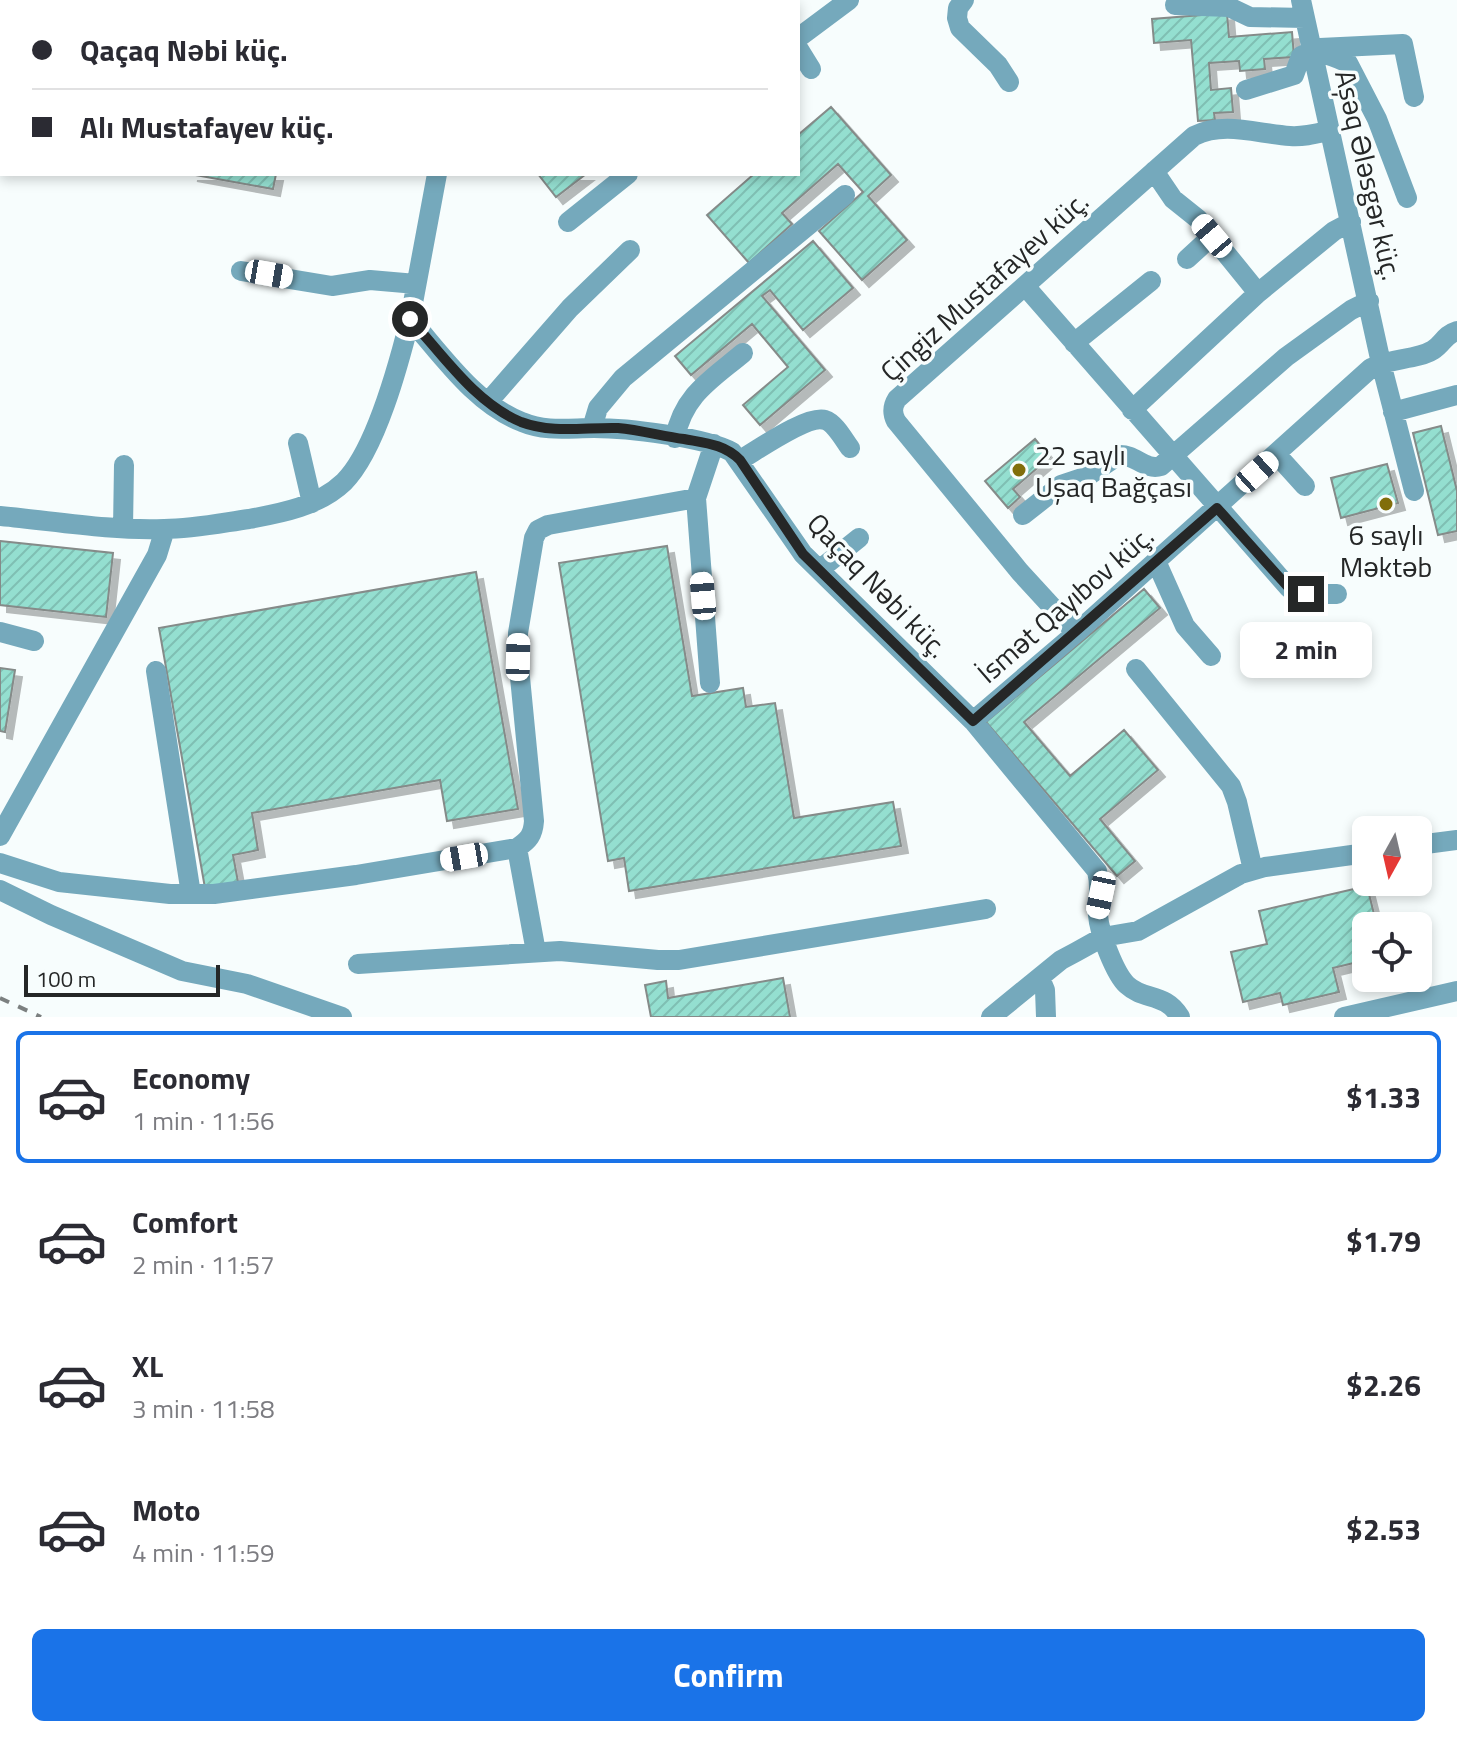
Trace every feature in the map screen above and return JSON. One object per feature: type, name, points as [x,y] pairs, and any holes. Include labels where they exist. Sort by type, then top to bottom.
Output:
[{"type":"street","points":[[800,37],[849,0]]},
{"type":"street","points":[[964,0],[958,8],[960,28],[991,57],[1009,82]]},
{"type":"street","points":[[1175,5],[1229,7],[1250,17],[1303,9]]},
{"type":"street","name":"Aşəq Ələsgər küç.","points":[[1303,9],[1381,363],[1414,491]]},
{"type":"street","points":[[1246,90],[1294,75],[1301,56],[1312,50],[1399,42],[1403,44],[1414,97]]},
{"type":"street","points":[[1312,50],[1348,63],[1377,119],[1407,198]]},
{"type":"street","points":[[800,51],[811,69]]},
{"type":"street","name":"Çingiz Mustafayev küç.","points":[[1076,633],[974,518],[892,414],[897,399],[1194,136],[1220,128],[1292,136],[1328,131]]},
{"type":"street","points":[[1154,171],[1173,199],[1198,219],[1258,293]]},
{"type":"street","points":[[0,516],[165,529],[271,515],[312,503],[343,483],[367,447],[395,372],[410,319],[437,176]]},
{"type":"street","points":[[568,222],[626,176]]},
{"type":"street","points":[[592,428],[598,408],[623,378],[845,195]]},
{"type":"street","points":[[1132,410],[1258,293],[1334,231],[1351,222]]},
{"type":"street","points":[[1187,259],[1212,236]]},
{"type":"street","points":[[488,402],[570,308],[630,250]]},
{"type":"street","points":[[241,271],[332,286],[370,280],[416,284]]},
{"type":"street","points":[[1074,343],[1151,281]]},
{"type":"street","points":[[1025,286],[1289,588],[1306,594],[1337,594]]},
{"type":"street","points":[[1023,515],[1061,485],[1088,476],[1119,455],[1125,454],[1156,468],[1286,357],[1351,310],[1369,301]]},
{"type":"street","name":"Qaçaq Nəbi küç.","points":[[410,319],[488,402],[512,417],[553,430],[634,429],[714,444],[732,452],[790,538],[973,721],[1097,871],[1101,895],[1098,911],[1103,937]]},
{"type":"street","name":"İsmət Qayıbov küç.","points":[[973,721],[1217,508],[1371,368],[1431,352],[1442,338],[1457,331]]},
{"type":"street","points":[[675,438],[681,416],[692,396],[743,353]]},
{"type":"street","points":[[1393,412],[1457,395]]},
{"type":"street","points":[[740,460],[801,424],[819,419],[830,423],[850,448]]},
{"type":"street","points":[[298,443],[312,503]]},
{"type":"street","points":[[710,683],[696,498],[714,444]]},
{"type":"street","points":[[1276,454],[1305,486]]},
{"type":"street","points":[[123,528],[124,465]]},
{"type":"street","points":[[0,863],[59,882],[110,889],[214,894],[356,875],[517,848],[533,833],[534,821],[518,633],[534,538],[538,530],[548,525],[696,498]]},
{"type":"street","points":[[0,836],[157,555],[165,529]]},
{"type":"street","points":[[819,570],[859,538]]},
{"type":"street","points":[[1156,561],[1185,626],[1211,656]]},
{"type":"street","points":[[0,632],[34,641]]},
{"type":"street","points":[[1136,669],[1231,786],[1253,870]]},
{"type":"street","points":[[156,671],[191,894]]},
{"type":"street","points":[[1432,843],[1457,840]]},
{"type":"street","points":[[517,848],[536,952]]},
{"type":"street","points":[[991,1017],[1061,960],[1103,937],[1138,931],[1241,874],[1352,855]]},
{"type":"street","points":[[0,890],[182,971],[247,984],[342,1017]]},
{"type":"street","points":[[358,964],[560,951],[679,960],[986,909]]},
{"type":"street","points":[[1103,937],[1126,984],[1164,1000],[1180,1017]]},
{"type":"street","points":[[1040,978],[1045,990],[1046,1017]]},
{"type":"street","points":[[1344,1017],[1457,991]]},
{"type":"building","points":[[1227,13],[1229,37],[1292,32],[1294,57],[1264,59],[1265,69],[1240,71],[1239,61],[1209,63],[1211,90],[1231,88],[1233,112],[1214,113],[1215,120],[1198,121],[1191,40],[1154,43],[1152,19]]},
{"type":"building","points":[[831,107],[891,175],[868,196],[907,240],[862,280],[819,231],[863,192],[838,164],[782,213],[792,224],[749,263],[707,215],[752,176],[800,176],[800,133]]},
{"type":"building","points":[[201,176],[276,176],[273,189]]},
{"type":"building","points":[[540,176],[583,176],[556,197]]},
{"type":"building","points":[[813,241],[853,288],[803,330],[770,290],[762,296],[825,370],[760,425],[743,405],[788,367],[752,324],[691,375],[675,356]]},
{"type":"building","points":[[1441,426],[1457,491],[1457,531],[1438,535],[1413,433]]},
{"type":"building","points":[[1035,439],[1050,457],[1013,489],[1020,497],[1008,508],[985,481]]},
{"type":"building","points":[[1387,464],[1398,503],[1341,518],[1331,478]]},
{"type":"building","points":[[0,541],[113,553],[106,617],[0,605]]},
{"type":"building","points":[[667,546],[692,696],[743,688],[746,707],[775,703],[794,818],[893,802],[901,846],[629,891],[624,858],[608,861],[559,563]]},
{"type":"building","points":[[476,572],[518,809],[447,821],[440,780],[252,813],[258,850],[233,855],[238,882],[205,888],[159,628]]},
{"type":"building","points":[[1144,589],[1160,608],[1024,722],[1070,776],[1124,730],[1158,770],[1100,819],[1135,861],[1117,876],[986,722]]},
{"type":"building","points":[[0,668],[15,670],[5,732],[0,731]]},
{"type":"building","points":[[1352,889],[1352,896],[1370,896],[1374,912],[1352,912],[1352,963],[1333,968],[1339,992],[1283,1005],[1280,993],[1243,1002],[1231,952],[1267,944],[1259,911]]},
{"type":"building","points":[[783,978],[790,1017],[651,1017],[645,985],[666,981],[668,998]]},
{"type":"railway","points":[[0,998],[41,1017]]},
{"type":"place","name":"22 saylı Uşaq Bağçası","points":[[1019,470]]},
{"type":"place","name":"6 saylı Məktəb","points":[[1386,504]]},
{"type":"route","points":[[410,319],[478,393],[520,421],[553,430],[634,429],[714,444],[732,452],[803,554],[973,721],[1217,508],[1289,588],[1306,594]]}]
